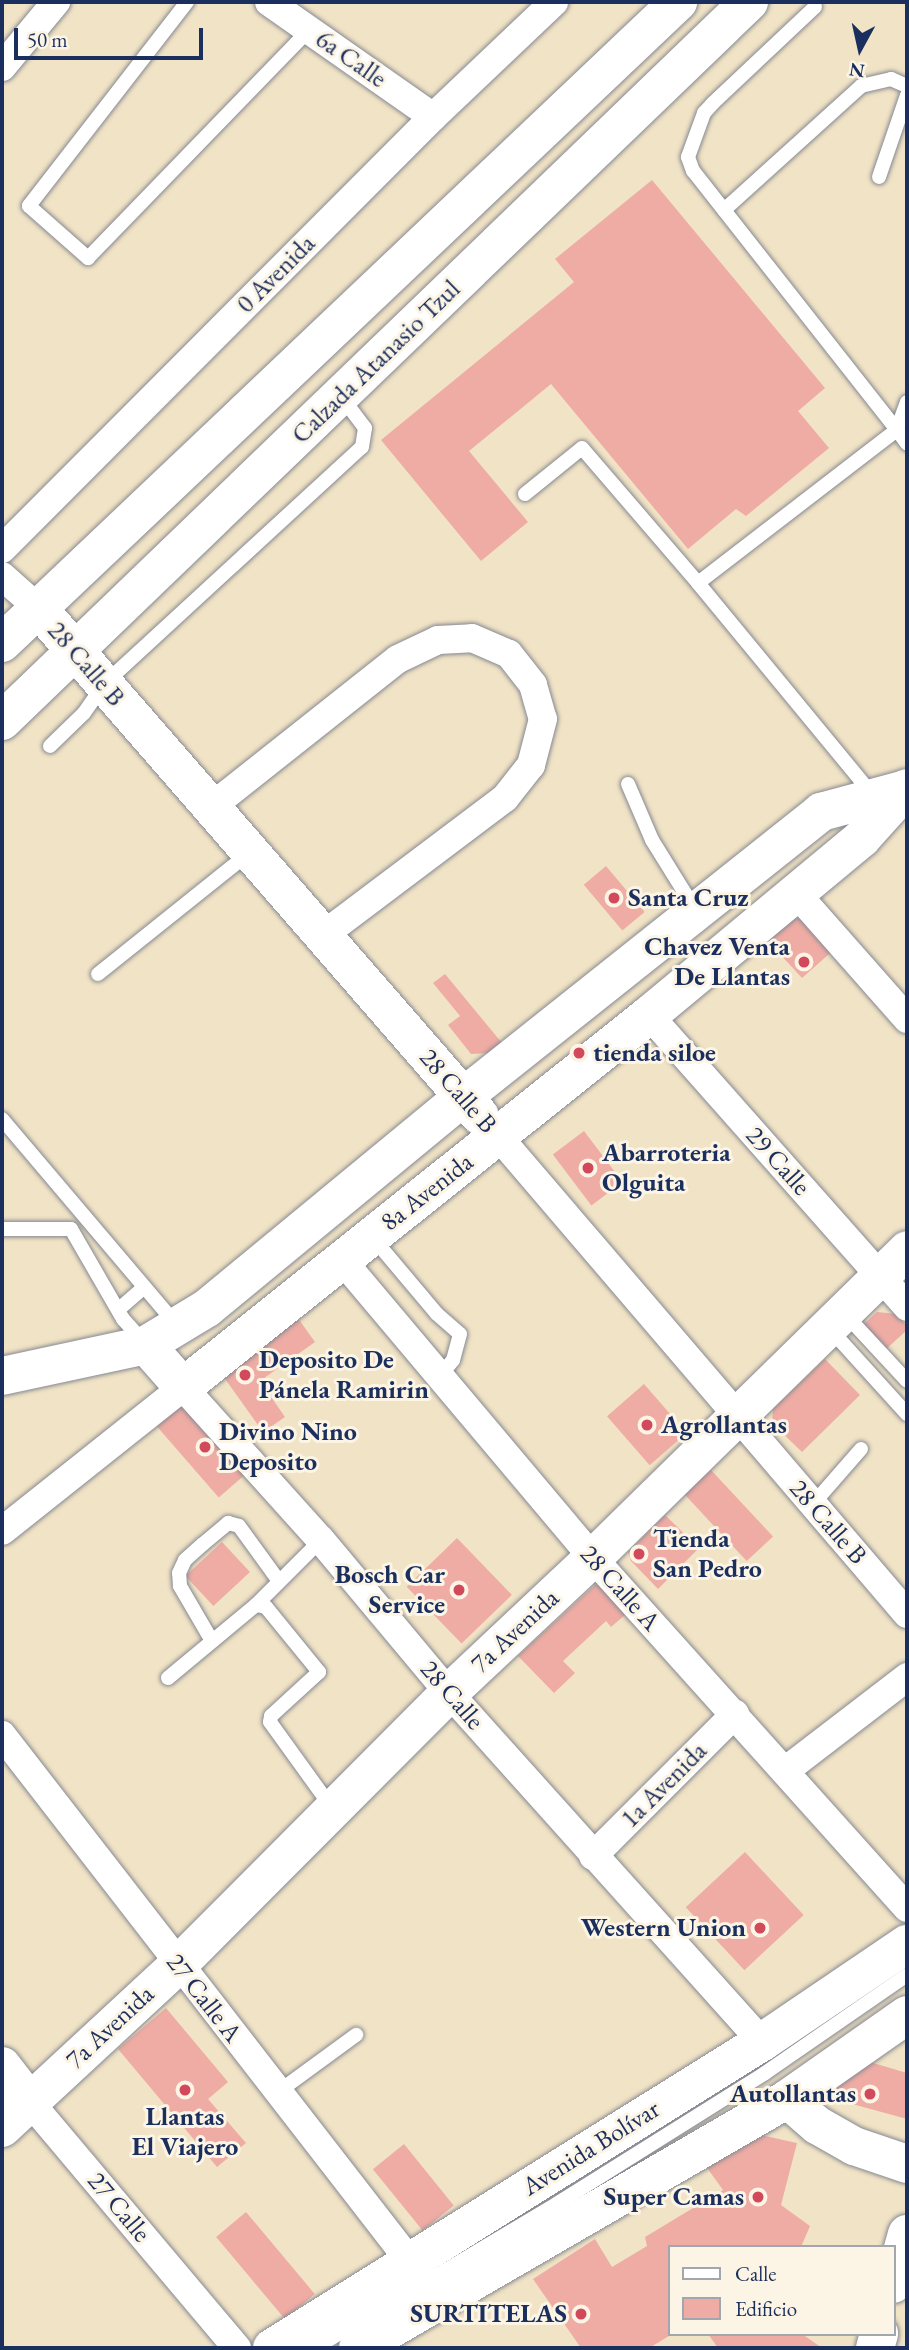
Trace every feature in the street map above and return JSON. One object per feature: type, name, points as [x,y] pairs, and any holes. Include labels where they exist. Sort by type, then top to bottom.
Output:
[{"type":"main road","name":"Calzada Atanasio Tzul","points":[[2,643],[678,2]]},
{"type":"main road","name":"Calzada Atanasio Tzul","points":[[2,722],[749,2]]},
{"type":"main road","name":"28 Calle B","points":[[38,608],[498,1136]]},
{"type":"main road","name":"8a Avenida","points":[[183,1387],[649,1016],[862,838],[893,796]]},
{"type":"main road","name":"8a Avenida","points":[[2,1376],[162,1335],[207,1308],[463,1097],[821,812],[893,796]]},
{"type":"main road","name":"7a Avenida","points":[[2,2127],[178,1965],[449,1693],[593,1558],[907,1250]]},
{"type":"main road","name":"28 Calle","points":[[162,1335],[183,1387]]},
{"type":"main road","name":"Avenida Bolívar","points":[[272,2348],[762,2042],[907,1944]]},
{"type":"main road","name":"Avenida Bolívar","points":[[365,2347],[788,2099],[907,2015]]},
{"type":"main road","name":"27 Calle","points":[[2,2066],[29,2101]]},
{"type":"main road","points":[[788,2099],[817,2125],[845,2141],[907,2164]]},
{"type":"main road","points":[[895,2277],[907,2234]]},
{"type":"street","points":[[2,67],[56,2]]},
{"type":"street","name":"6a Calle","points":[[269,2],[433,117]]},
{"type":"street","name":"0 Avenida","points":[[2,549],[433,117],[554,2]]},
{"type":"street","name":"28 Calle B","points":[[2,576],[38,608]]},
{"type":"street","points":[[211,807],[398,659],[438,640],[472,638],[509,654],[533,685],[543,719],[531,765],[505,798],[323,935]]},
{"type":"street","points":[[796,893],[907,1018]]},
{"type":"street","name":"29 Calle","points":[[649,1016],[907,1307]]},
{"type":"street","name":"28 Calle B","points":[[498,1136],[907,1614]]},
{"type":"street","name":"28 Calle A","points":[[342,1260],[593,1558],[907,1908]]},
{"type":"street","name":"8a Avenida","points":[[2,1531],[183,1387]]},
{"type":"street","name":"28 Calle","points":[[183,1387],[321,1540],[449,1693],[593,1856],[762,2042]]},
{"type":"street","points":[[786,1770],[907,1677]]},
{"type":"street","name":"1a Avenida","points":[[593,1856],[735,1714]]},
{"type":"street","name":"27 Calle A","points":[[2,1735],[409,2260]]},
{"type":"street","name":"27 Calle","points":[[29,2101],[237,2348]]},
{"type":"lane","points":[[187,2],[29,206],[88,258],[309,30]]},
{"type":"lane","points":[[815,7],[704,113],[688,157],[693,171],[907,444]]},
{"type":"lane","points":[[724,210],[861,86],[891,79],[907,86]]},
{"type":"lane","points":[[879,177],[907,95]]},
{"type":"lane","points":[[50,746],[84,713],[104,684],[362,447],[365,428],[341,396]]},
{"type":"lane","points":[[698,583],[897,430],[907,402]]},
{"type":"lane","points":[[525,494],[582,448],[698,583],[893,796]]},
{"type":"lane","points":[[628,784],[652,840],[697,912]]},
{"type":"lane","points":[[98,974],[250,852]]},
{"type":"lane","points":[[2,1119],[143,1288],[162,1335]]},
{"type":"lane","points":[[2,1229],[71,1229],[123,1320],[162,1335]]},
{"type":"lane","points":[[372,1236],[437,1314],[460,1334],[453,1360],[440,1376]]},
{"type":"lane","points":[[118,1309],[143,1288]]},
{"type":"lane","points":[[836,1320],[907,1381]]},
{"type":"lane","points":[[836,1320],[907,1414]]},
{"type":"lane","points":[[813,1504],[861,1449]]},
{"type":"lane","points":[[212,1641],[180,1586],[179,1573],[185,1560],[228,1523],[239,1526],[279,1581]]},
{"type":"lane","points":[[168,1678],[256,1605],[321,1540]]},
{"type":"lane","points":[[256,1605],[265,1608],[319,1672],[271,1716],[270,1722],[333,1809]]},
{"type":"lane","points":[[315,2348],[558,2203],[742,2088],[907,1976]]},
{"type":"lane","points":[[278,2092],[356,2035]]},
{"type":"building","points":[[652,180],[825,388],[798,411],[829,448],[746,516],[736,509],[688,549],[551,384],[469,451],[528,522],[481,561],[381,440],[574,282],[555,259]]},
{"type":"building","name":"Santa Cruz","points":[[606,866],[645,912],[622,931],[584,885]]},
{"type":"building","name":"Chavez Venta De Llantas","points":[[811,918],[837,947],[802,978],[767,940],[791,919]]},
{"type":"building","points":[[445,974],[502,1043],[490,1053],[471,1054],[448,1025],[460,1016],[433,983]]},
{"type":"building","name":"Abarroteria Olguita","points":[[584,1131],[623,1182],[591,1206],[553,1154]]},
{"type":"building","points":[[877,1312],[896,1314],[907,1326],[907,1330],[884,1351],[862,1326]]},
{"type":"building","name":"Deposito De Pánela Ramirin","points":[[295,1314],[315,1342],[260,1381],[285,1417],[263,1432],[218,1369]]},
{"type":"building","points":[[825,1359],[860,1395],[802,1452],[772,1423],[773,1409]]},
{"type":"building","name":"Agrollantas","points":[[644,1384],[687,1433],[650,1465],[607,1416]]},
{"type":"building","name":"Divino Nino Deposito","points":[[191,1397],[253,1468],[219,1497],[157,1427]]},
{"type":"building","points":[[711,1470],[773,1537],[747,1561],[685,1495]]},
{"type":"building","points":[[665,1515],[699,1548],[658,1589],[631,1561],[628,1552]]},
{"type":"building","name":"Bosch Car Service","points":[[457,1538],[512,1595],[462,1643],[407,1587]]},
{"type":"building","points":[[222,1542],[250,1572],[213,1606],[185,1576]]},
{"type":"building","points":[[595,1585],[610,1585],[632,1609],[611,1627],[606,1621],[563,1661],[575,1673],[554,1693],[518,1656]]},
{"type":"building","points":[[745,1852],[804,1915],[744,1970],[686,1907]]},
{"type":"building","name":"Llantas El Viajero","points":[[166,2008],[228,2082],[208,2099],[246,2143],[217,2167],[118,2049]]},
{"type":"building","name":"Autollantas","points":[[870,2062],[907,2073],[907,2119],[834,2099],[833,2090]]},
{"type":"building","points":[[761,2135],[797,2143],[781,2205],[810,2226],[802,2245],[668,2245],[669,2336],[649,2348],[581,2348],[533,2279],[595,2239],[612,2267],[647,2246],[645,2237],[723,2190],[705,2165]]},
{"type":"building","points":[[404,2144],[454,2205],[423,2231],[373,2169]]},
{"type":"building","points":[[246,2212],[315,2294],[285,2319],[216,2237]]},
{"type":"building","points":[[709,2336],[805,2336],[822,2348],[718,2348]]},
{"type":"place","name":"Santa Cruz","points":[[614,898]]},
{"type":"place","name":"Chavez Venta De Llantas","points":[[804,962]]},
{"type":"place","name":"tienda siloe","points":[[579,1053]]},
{"type":"place","name":"Abarroteria Olguita","points":[[588,1168]]},
{"type":"place","name":"Deposito De Pánela Ramirin","points":[[245,1375]]},
{"type":"place","name":"Agrollantas","points":[[647,1425]]},
{"type":"place","name":"Divino Nino Deposito","points":[[205,1447]]},
{"type":"place","name":"Tienda San Pedro","points":[[639,1554]]},
{"type":"place","name":"Bosch Car Service","points":[[459,1590]]},
{"type":"place","name":"Western Union","points":[[760,1928]]},
{"type":"place","name":"Llantas El Viajero","points":[[185,2090]]},
{"type":"place","name":"Autollantas","points":[[870,2094]]},
{"type":"place","name":"Super Camas","points":[[758,2197]]},
{"type":"place","name":"SURTITELAS","points":[[581,2314]]}]
